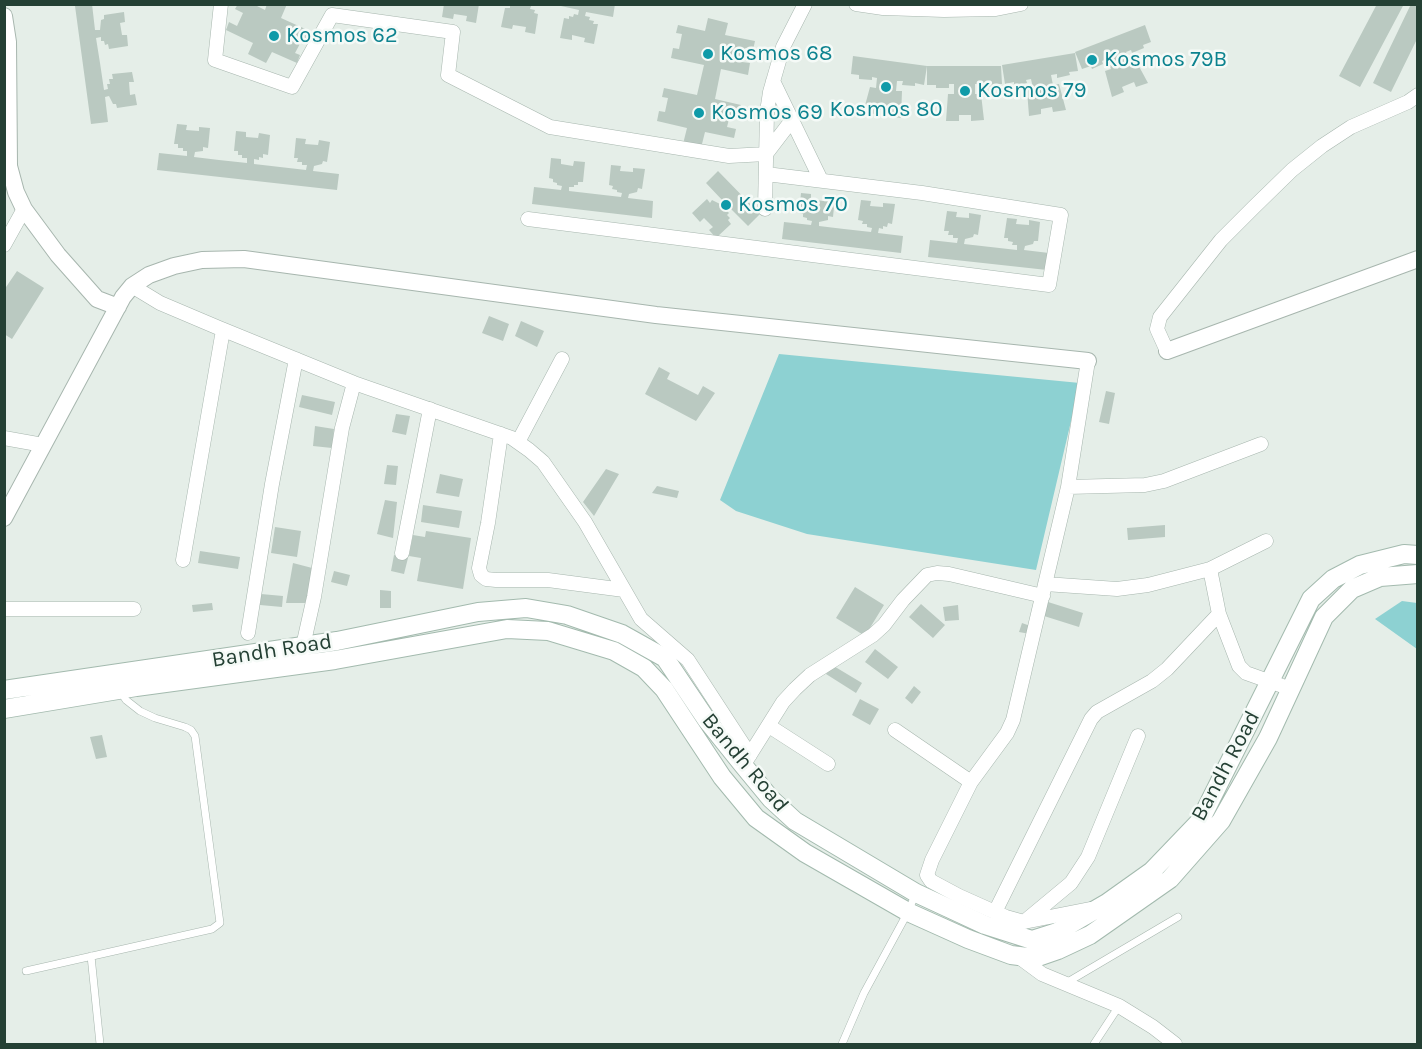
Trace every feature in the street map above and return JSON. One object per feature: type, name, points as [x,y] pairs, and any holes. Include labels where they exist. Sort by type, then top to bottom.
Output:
[{"type":"main road","name":"Bandh Road","points":[[4,708],[116,682],[478,612],[526,608],[567,615],[622,634],[665,658],[706,719],[746,760],[771,799],[795,821],[916,893],[985,926],[1032,940],[1057,932],[1100,907],[1152,871],[1200,821],[1311,598],[1333,579],[1360,565],[1404,554],[1418,555]]},
{"type":"main road","name":"Bandh Road","points":[[4,690],[116,682],[334,660],[507,629],[548,631],[614,651],[644,668],[675,704],[723,777],[756,818],[805,853],[908,912],[968,939],[1019,957],[1035,958],[1090,935],[1170,879],[1221,821],[1268,738],[1323,617],[1352,589],[1380,577],[1418,574]]},
{"type":"main road","points":[[756,818],[771,799]]},
{"type":"street","points":[[221,4],[215,60],[292,87],[332,15],[453,32],[448,75],[550,127],[729,156],[766,154],[792,120]]},
{"type":"street","points":[[765,209],[767,112],[773,81],[783,46],[805,4]]},
{"type":"street","points":[[856,4],[883,8],[996,9],[1021,4]]},
{"type":"street","points":[[4,16],[8,42],[9,166],[16,192],[24,209],[58,255],[97,299],[118,307]]},
{"type":"street","points":[[773,81],[821,180]]},
{"type":"street","points":[[1418,95],[1408,102],[1351,127],[1292,170],[1229,232],[1196,270],[1160,316],[1158,329],[1167,351],[1418,259]]},
{"type":"street","points":[[528,219],[1049,285],[1061,215],[922,193],[766,174]]},
{"type":"street","points":[[5,243],[24,209]]},
{"type":"street","points":[[4,518],[123,297],[132,286],[149,275],[174,266],[202,260],[244,259],[656,315],[1088,361],[1068,487],[1013,720],[971,782],[932,860],[927,875],[931,881],[959,896],[1024,922],[1100,907]]},
{"type":"street","points":[[132,286],[160,303],[354,383],[518,442],[543,462],[560,486],[585,522],[641,619],[676,648],[696,670],[746,760],[783,702],[795,689],[810,675],[873,635],[927,575],[949,574],[1044,590],[1117,589],[1148,585],[1210,569],[1266,541]]},
{"type":"street","points":[[183,560],[223,330]]},
{"type":"street","points":[[248,633],[272,484],[296,359]]},
{"type":"street","points":[[518,442],[562,359]]},
{"type":"street","points":[[303,646],[314,597],[342,428],[354,383]]},
{"type":"street","points":[[402,553],[430,409]]},
{"type":"street","points":[[501,434],[479,568],[481,575],[486,579],[548,580],[624,590]]},
{"type":"street","points":[[4,438],[43,445]]},
{"type":"street","points":[[1068,487],[1128,487],[1164,481],[1261,444]]},
{"type":"street","points":[[1210,569],[1219,614],[1239,666],[1246,673],[1291,689]]},
{"type":"street","points":[[4,609],[134,609]]},
{"type":"street","points":[[995,912],[1091,719],[1097,712],[1152,681],[1167,669],[1219,614]]},
{"type":"street","points":[[768,726],[828,764]]},
{"type":"street","points":[[895,730],[971,782]]},
{"type":"street","points":[[1024,922],[1071,884],[1088,857],[1138,736]]},
{"type":"street","points":[[1019,957],[1042,974],[1119,1006],[1175,1044]]},
{"type":"lane","points":[[26,971],[212,929],[220,923],[195,736],[185,727],[140,711],[126,700],[116,682]]},
{"type":"lane","points":[[842,1044],[864,993],[916,893]]},
{"type":"lane","points":[[1066,983],[1178,917]]},
{"type":"lane","points":[[91,956],[100,1044]]},
{"type":"lane","points":[[1094,1044],[1119,1006]]},
{"type":"water","points":[[779,354],[1080,383],[1036,570],[807,534],[736,511],[720,500]]},
{"type":"water","points":[[1402,601],[1417,603],[1417,649],[1375,619]]},
{"type":"building","points":[[92,4],[95,30],[100,30],[104,15],[124,12],[125,22],[120,23],[122,35],[127,35],[128,46],[109,49],[108,44],[105,45],[104,41],[101,41],[101,37],[96,38],[104,90],[108,89],[109,79],[113,79],[112,74],[132,72],[134,82],[129,82],[130,95],[135,94],[137,105],[117,108],[109,96],[105,97],[108,122],[91,124],[75,6]]},
{"type":"building","name":"Kosmos 62","points":[[238,4],[253,4],[265,10],[267,4],[287,4],[281,18],[312,32],[307,42],[302,40],[295,53],[300,55],[297,63],[272,52],[266,63],[248,54],[253,43],[226,30],[229,22],[237,26],[243,13],[235,9]]},
{"type":"building","points":[[444,4],[479,4],[476,23],[466,21],[467,16],[454,14],[453,19],[442,17]]},
{"type":"building","points":[[552,4],[615,4],[613,17],[586,12],[585,16],[594,21],[593,24],[598,24],[594,44],[584,42],[585,38],[572,35],[572,40],[560,38],[564,18],[569,19],[569,16],[578,15],[579,10]]},
{"type":"building","points":[[1377,4],[1404,4],[1360,87],[1339,76]]},
{"type":"building","points":[[1411,4],[1418,4],[1418,37],[1391,92],[1373,83]]},
{"type":"building","points":[[510,5],[531,6],[530,9],[535,10],[534,13],[538,14],[535,34],[525,32],[526,27],[513,25],[512,29],[501,27],[505,8],[510,8]]},
{"type":"building","points":[[708,18],[728,23],[725,35],[755,41],[753,50],[745,48],[742,62],[750,63],[748,75],[721,69],[715,99],[741,105],[738,117],[730,115],[727,127],[736,129],[734,138],[705,132],[701,148],[683,144],[687,128],[657,121],[659,111],[665,112],[668,98],[662,97],[664,88],[697,95],[704,65],[671,58],[673,48],[679,49],[682,34],[676,33],[678,25],[705,31]]},
{"type":"building","name":"Kosmos 79B","points":[[1145,25],[1151,42],[1132,53],[1131,50],[1126,52],[1130,61],[1135,59],[1148,83],[1136,87],[1134,82],[1122,87],[1124,92],[1112,97],[1105,71],[1111,69],[1107,59],[1102,61],[1103,64],[1092,69],[1091,66],[1082,69],[1075,52]]},
{"type":"building","points":[[1075,53],[1078,71],[1069,72],[1070,75],[1057,78],[1057,74],[1051,75],[1053,85],[1059,84],[1066,110],[1053,112],[1052,107],[1041,109],[1041,114],[1029,116],[1027,90],[1033,88],[1031,79],[1026,80],[1027,83],[1005,84],[1002,65]]},
{"type":"building","name":"Kosmos 80","points":[[853,56],[927,66],[924,85],[915,83],[915,86],[902,85],[903,81],[897,81],[896,91],[902,91],[901,118],[888,116],[889,111],[877,109],[876,114],[863,113],[870,87],[876,88],[877,78],[859,79],[859,75],[851,74]]},
{"type":"building","name":"Kosmos 79","points":[[927,66],[1001,66],[1002,84],[980,87],[980,84],[975,84],[975,94],[981,94],[984,120],[971,121],[971,115],[959,115],[959,121],[946,121],[948,94],[954,94],[954,84],[949,84],[949,88],[927,85]]},
{"type":"building","points":[[177,124],[187,125],[186,130],[199,131],[199,127],[210,128],[208,148],[203,147],[203,151],[195,152],[194,157],[219,160],[247,163],[247,158],[242,158],[242,155],[238,155],[238,151],[234,151],[236,131],[246,132],[246,137],[258,138],[259,133],[270,135],[268,155],[263,154],[263,158],[259,157],[259,160],[254,159],[254,164],[306,170],[307,165],[302,165],[302,162],[297,162],[298,158],[294,158],[296,138],[306,139],[305,144],[318,145],[319,140],[330,142],[327,162],[323,161],[322,164],[314,166],[313,171],[339,174],[337,190],[157,170],[159,153],[187,156],[187,151],[178,148],[178,144],[174,144]]},
{"type":"building","points":[[551,158],[561,159],[561,164],[573,166],[574,161],[585,162],[583,182],[569,187],[569,191],[621,197],[622,193],[612,189],[613,186],[609,185],[611,165],[621,166],[620,171],[633,172],[633,168],[645,169],[642,189],[638,188],[637,192],[629,194],[628,198],[653,201],[652,218],[532,204],[534,187],[561,190],[562,186],[549,178]]},
{"type":"building","name":"Kosmos 70","points":[[718,171],[760,214],[748,226],[728,206],[725,209],[729,213],[727,215],[731,224],[716,238],[709,230],[713,227],[704,218],[700,222],[692,213],[707,199],[710,203],[712,200],[720,204],[723,201],[706,183]]},
{"type":"building","points":[[801,193],[811,194],[811,199],[823,201],[824,196],[835,197],[833,217],[828,216],[828,220],[819,222],[819,226],[844,229],[871,232],[872,228],[858,220],[861,200],[871,201],[870,206],[883,207],[883,203],[895,204],[892,224],[888,223],[887,227],[883,226],[883,229],[879,228],[878,233],[903,236],[901,253],[782,239],[784,222],[811,225],[812,221],[799,213]]},
{"type":"building","points":[[947,211],[957,212],[956,217],[969,218],[969,213],[981,215],[978,235],[974,234],[973,237],[965,239],[964,244],[1017,250],[1017,245],[1012,245],[1013,242],[1004,238],[1007,218],[1017,219],[1016,224],[1029,225],[1029,220],[1040,222],[1038,241],[1025,246],[1024,250],[1049,253],[1047,270],[928,257],[930,240],[957,243],[958,238],[948,235],[949,231],[944,231]]},
{"type":"building","points":[[17,271],[44,288],[12,339],[4,334],[4,290]]},
{"type":"building","points":[[489,316],[509,324],[503,341],[482,333]]},
{"type":"building","points":[[521,321],[544,331],[537,347],[515,336]]},
{"type":"building","points":[[659,367],[670,373],[667,379],[698,395],[703,386],[715,393],[696,421],[645,394]]},
{"type":"building","points":[[1106,391],[1115,393],[1109,424],[1099,422]]},
{"type":"building","points":[[302,395],[335,402],[332,415],[299,407]]},
{"type":"building","points":[[396,414],[410,416],[406,435],[392,432]]},
{"type":"building","points":[[315,426],[334,429],[332,448],[313,446]]},
{"type":"building","points":[[387,465],[398,466],[396,485],[384,484]]},
{"type":"building","points":[[606,469],[619,474],[594,516],[583,502]]},
{"type":"building","points":[[440,474],[463,479],[459,497],[436,493]]},
{"type":"building","points":[[657,486],[679,491],[677,498],[652,493]]},
{"type":"building","points":[[385,500],[397,502],[393,538],[377,534]]},
{"type":"building","points":[[423,505],[462,511],[459,528],[421,522]]},
{"type":"building","points":[[1165,525],[1165,537],[1128,540],[1127,528]]},
{"type":"building","points":[[275,527],[301,531],[297,557],[271,553]]},
{"type":"building","points":[[426,531],[471,538],[463,589],[417,581],[421,558],[409,556],[413,535],[425,537]]},
{"type":"building","points":[[200,551],[240,557],[238,569],[198,563]]},
{"type":"building","points":[[394,555],[408,558],[404,574],[391,571]]},
{"type":"building","points":[[293,563],[316,569],[309,603],[286,603]]},
{"type":"building","points":[[334,571],[350,575],[347,586],[331,582]]},
{"type":"building","points":[[855,587],[884,605],[865,636],[836,618]]},
{"type":"building","points":[[380,590],[391,591],[391,608],[380,608]]},
{"type":"building","points":[[261,594],[283,596],[282,607],[260,605]]},
{"type":"building","points":[[1048,602],[1083,613],[1079,627],[1044,616]]},
{"type":"building","points":[[212,603],[213,610],[193,612],[192,605]]},
{"type":"building","points":[[921,604],[945,625],[933,638],[909,617]]},
{"type":"building","points":[[958,605],[959,620],[945,621],[943,607]]},
{"type":"building","points":[[1022,623],[1033,627],[1030,634],[1019,632]]},
{"type":"building","points":[[875,649],[898,667],[888,679],[865,662]]},
{"type":"building","points":[[832,665],[862,683],[856,693],[826,674]]},
{"type":"building","points":[[914,686],[921,692],[912,704],[905,698]]},
{"type":"building","points":[[860,699],[879,709],[870,725],[852,715]]},
{"type":"building","points":[[102,735],[107,757],[96,759],[90,737]]},
{"type":"place","name":"Kosmos 62","points":[[274,36]]},
{"type":"place","name":"Kosmos 68","points":[[708,54]]},
{"type":"place","name":"Kosmos 79B","points":[[1092,60]]},
{"type":"place","name":"Kosmos 80","points":[[886,87]]},
{"type":"place","name":"Kosmos 79","points":[[965,91]]},
{"type":"place","name":"Kosmos 69","points":[[699,113]]},
{"type":"place","name":"Kosmos 70","points":[[726,205]]}]
